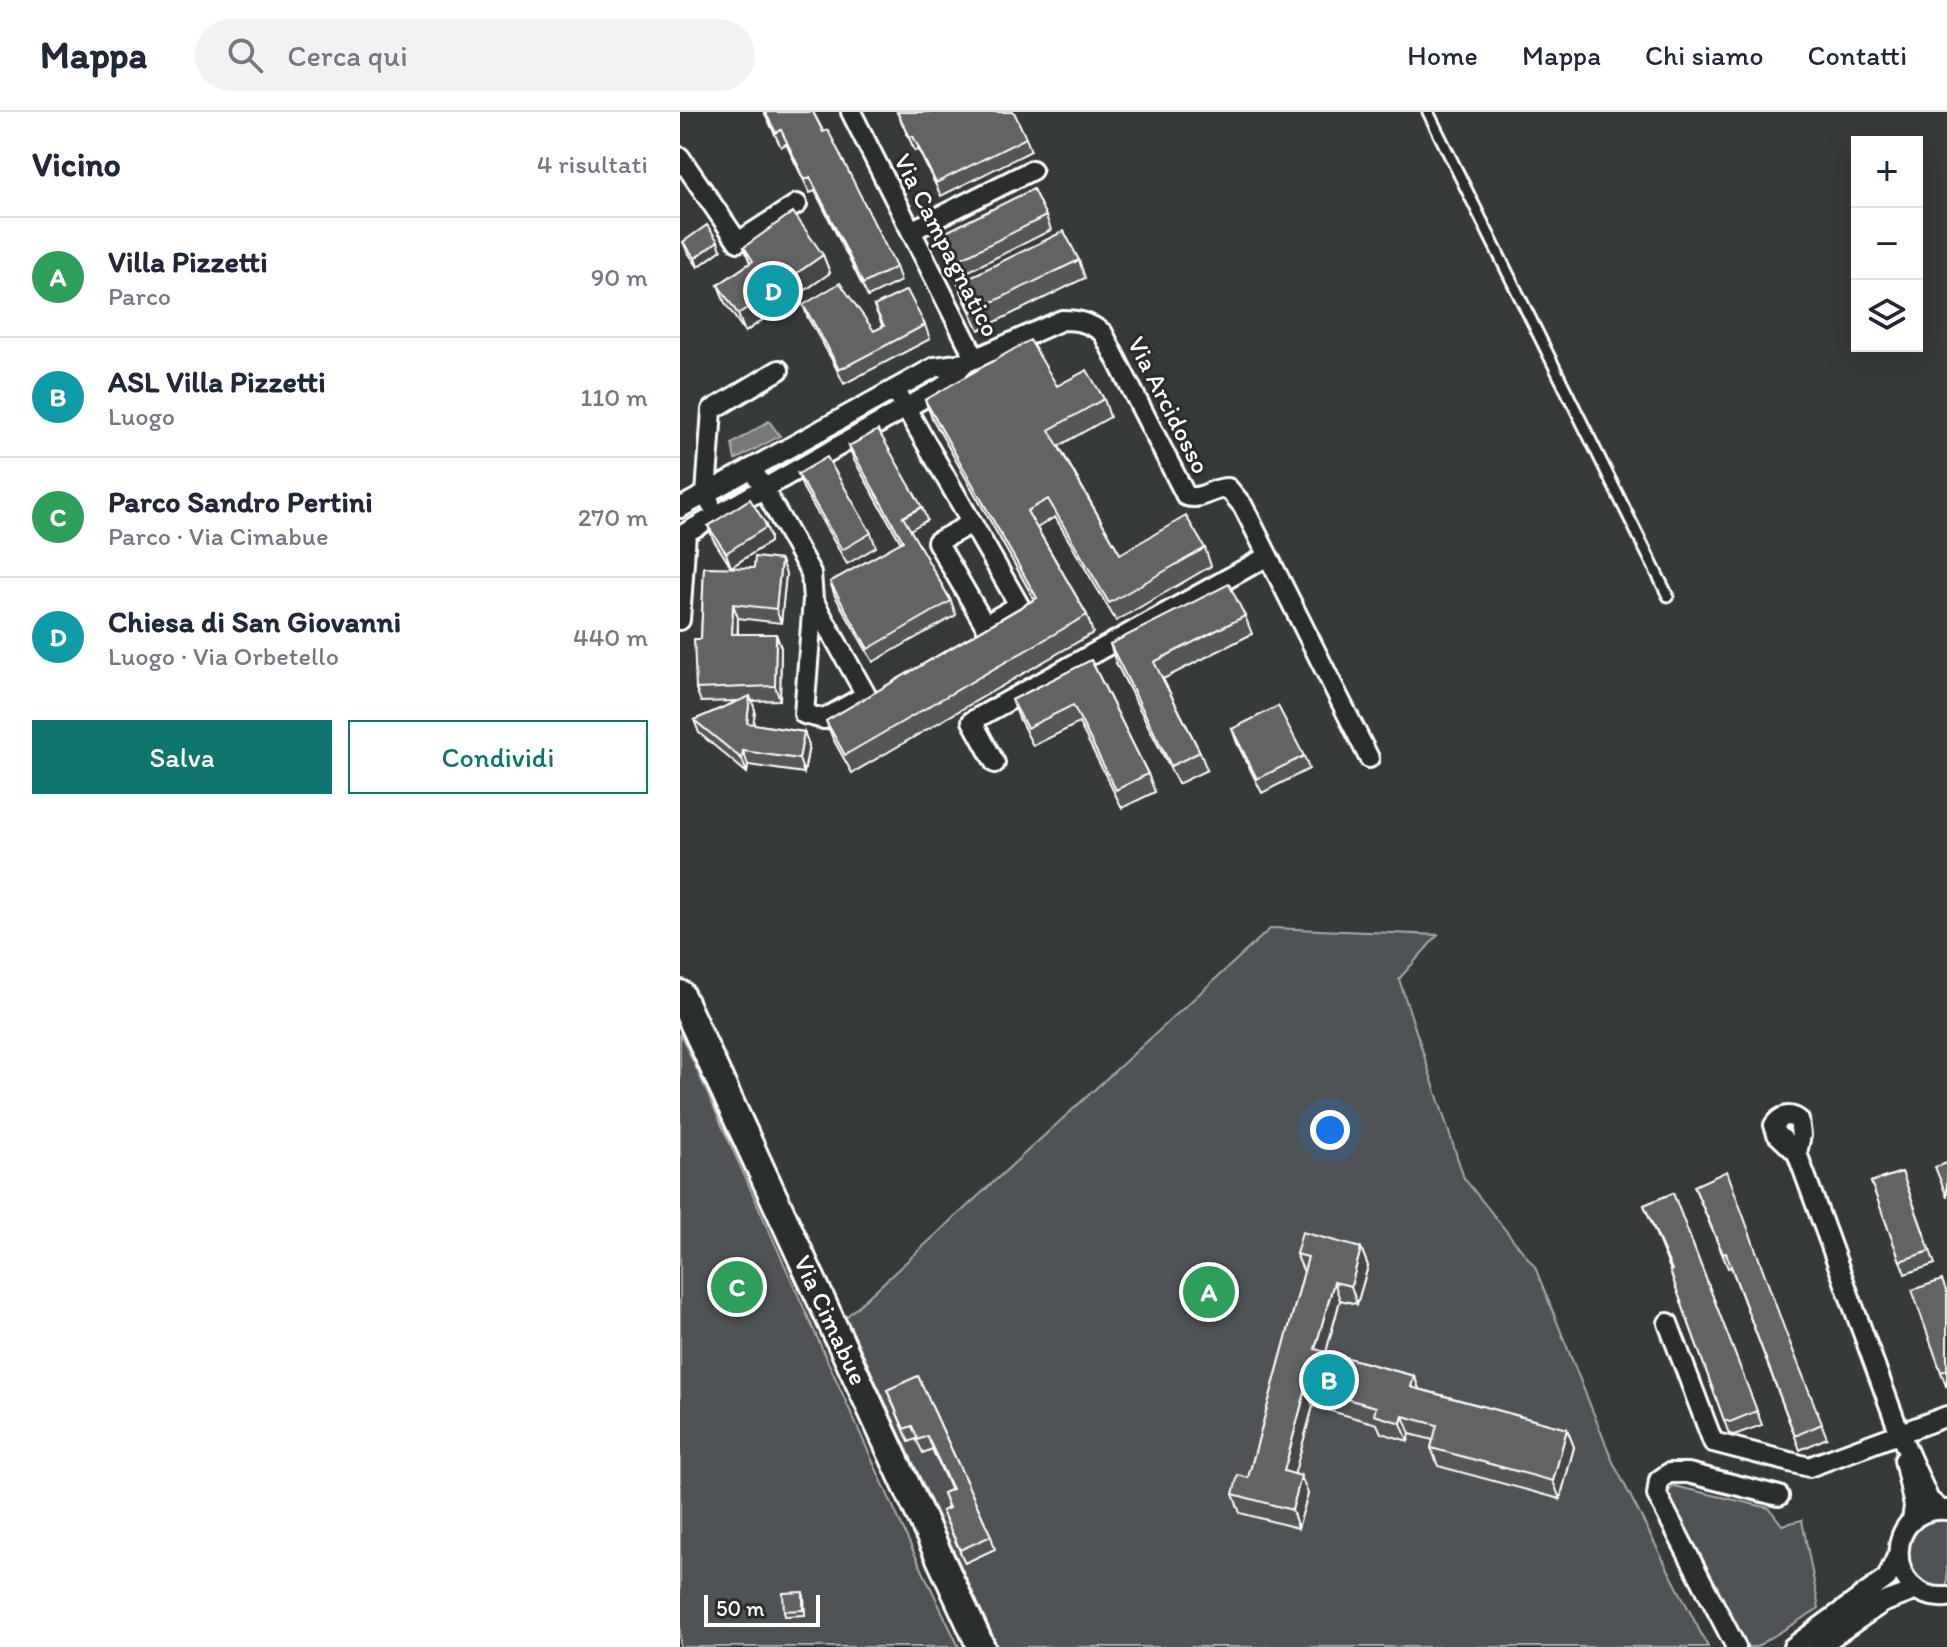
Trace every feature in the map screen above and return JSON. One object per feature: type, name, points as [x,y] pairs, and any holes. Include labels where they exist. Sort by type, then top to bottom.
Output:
[{"type":"main road","name":"Via Cimabue","points":[[680,994],[981,1647]]},
{"type":"street","name":"Via Campagnatico","points":[[853,113],[970,361]]},
{"type":"street","points":[[680,157],[738,242],[797,204]]},
{"type":"street","points":[[911,231],[1032,170]]},
{"type":"street","name":"Via Arcidosso","points":[[680,508],[935,367],[970,361],[1062,320],[1090,323],[1109,342],[1186,496],[1199,497],[1228,488],[1243,506],[1369,758]]},
{"type":"street","name":"Via Arcidosso","points":[[683,535],[943,387],[970,361]]},
{"type":"street","points":[[718,515],[706,494],[712,410],[779,370]]},
{"type":"street","points":[[895,389],[906,408],[972,523],[1019,605],[983,631],[937,542],[972,523]]},
{"type":"street","points":[[752,468],[811,573],[813,600],[804,714],[824,719],[872,696],[813,600]]},
{"type":"street","points":[[680,620],[683,535]]},
{"type":"street","points":[[995,763],[972,721],[1268,556]]},
{"type":"street","points":[[1797,1153],[1900,1434],[1929,1500],[1943,1509]]},
{"type":"street","points":[[1668,1323],[1713,1442],[1809,1467],[1947,1416]]},
{"type":"street","points":[[1900,1434],[1914,1506],[1912,1521]]},
{"type":"street","points":[[1736,1647],[1657,1495],[1659,1480],[1669,1473],[1688,1473],[1779,1496]]},
{"type":"street","points":[[1793,1647],[1887,1578],[1901,1537],[1912,1521],[1920,1515],[1943,1509]]},
{"type":"street","points":[[1897,1556],[1905,1578],[1917,1590],[1946,1599]]},
{"type":"street","points":[[1818,1647],[1882,1603],[1917,1590]]},
{"type":"lane","points":[[1428,112],[1668,596]]},
{"type":"shaded area","points":[[769,421],[780,436],[735,460],[732,444]]},
{"type":"shaded area","points":[[1271,928],[1438,935],[1399,979],[1464,1178],[1535,1267],[1613,1462],[1708,1647],[998,1647],[846,1317]]},
{"type":"shaded area","points":[[680,1032],[909,1542],[959,1647],[680,1647]]},
{"type":"shaded area","points":[[1674,1486],[1769,1508],[1782,1525],[1802,1520],[1819,1608],[1756,1647],[1744,1647],[1667,1493]]},
{"type":"shaded area","points":[[1934,1518],[1947,1518],[1947,1589],[1919,1580],[1907,1560],[1911,1537],[1920,1526]]},
{"type":"building","points":[[765,112],[813,112],[823,132],[828,130],[896,267],[863,284],[810,177],[805,180],[781,130],[776,133]]},
{"type":"building","points":[[897,112],[1014,112],[1026,138],[936,183],[913,136],[910,137]]},
{"type":"building","points":[[1033,189],[1046,216],[956,261],[942,234]]},
{"type":"building","points":[[793,212],[823,255],[738,314],[718,285],[753,261],[744,247]]},
{"type":"building","points":[[707,225],[718,241],[695,258],[683,242]]},
{"type":"building","points":[[1064,231],[1079,260],[972,312],[958,283]]},
{"type":"building","points":[[840,283],[874,331],[884,326],[874,306],[907,290],[925,325],[839,370],[803,305]]},
{"type":"building","points":[[1030,340],[1057,386],[1087,370],[1104,399],[1049,430],[1120,554],[1186,516],[1205,548],[1109,603],[1048,499],[1027,511],[1087,615],[845,755],[826,721],[1037,598],[925,400]]},
{"type":"building","points":[[878,430],[922,507],[903,517],[951,601],[868,649],[830,582],[903,541],[849,446]]},
{"type":"building","points":[[827,457],[871,533],[842,550],[798,474]]},
{"type":"building","points":[[750,499],[765,528],[726,553],[708,526]]},
{"type":"building","points":[[755,557],[781,560],[776,609],[733,604],[732,634],[776,634],[775,686],[696,689],[694,639],[701,639],[704,567],[754,568]]},
{"type":"building","points":[[1229,584],[1245,616],[1154,662],[1200,752],[1171,766],[1110,644]]},
{"type":"building","points":[[1091,660],[1148,774],[1116,790],[1073,705],[1027,728],[1012,700]]},
{"type":"building","points":[[750,696],[747,723],[804,732],[799,759],[743,751],[742,759],[694,720]]},
{"type":"building","points":[[1278,706],[1304,756],[1257,779],[1232,729]]},
{"type":"building","points":[[1947,1163],[1947,1197],[1935,1167]]},
{"type":"building","points":[[1727,1171],[1822,1424],[1795,1436],[1726,1253],[1723,1254],[1694,1186]]},
{"type":"building","points":[[1902,1172],[1930,1251],[1900,1261],[1871,1182]]},
{"type":"building","points":[[1673,1193],[1757,1411],[1730,1422],[1724,1420],[1672,1270],[1644,1205]]},
{"type":"building","points":[[1302,1232],[1361,1248],[1351,1286],[1334,1282],[1315,1349],[1414,1376],[1411,1387],[1567,1429],[1553,1481],[1431,1448],[1437,1425],[1403,1416],[1401,1423],[1374,1415],[1376,1407],[1306,1388],[1284,1471],[1301,1476],[1292,1510],[1233,1494],[1238,1475],[1248,1478],[1308,1257],[1296,1254]]},
{"type":"building","points":[[1942,1280],[1947,1293],[1947,1370],[1941,1372],[1912,1290]]},
{"type":"building","points":[[918,1376],[991,1536],[960,1550],[942,1511],[949,1508],[943,1493],[952,1489],[927,1436],[918,1440],[912,1426],[904,1429],[887,1390]]},
{"type":"building","points":[[803,1592],[803,1610],[784,1611],[783,1593]]},
{"type":"place","name":"Chiesa di San Giovanni","points":[[773,291]]},
{"type":"place","name":"Parco Sandro Pertini","points":[[737,1287]]},
{"type":"place","name":"Villa Pizzetti","points":[[1209,1292]]},
{"type":"place","name":"ASL Villa Pizzetti","points":[[1329,1380]]}]
